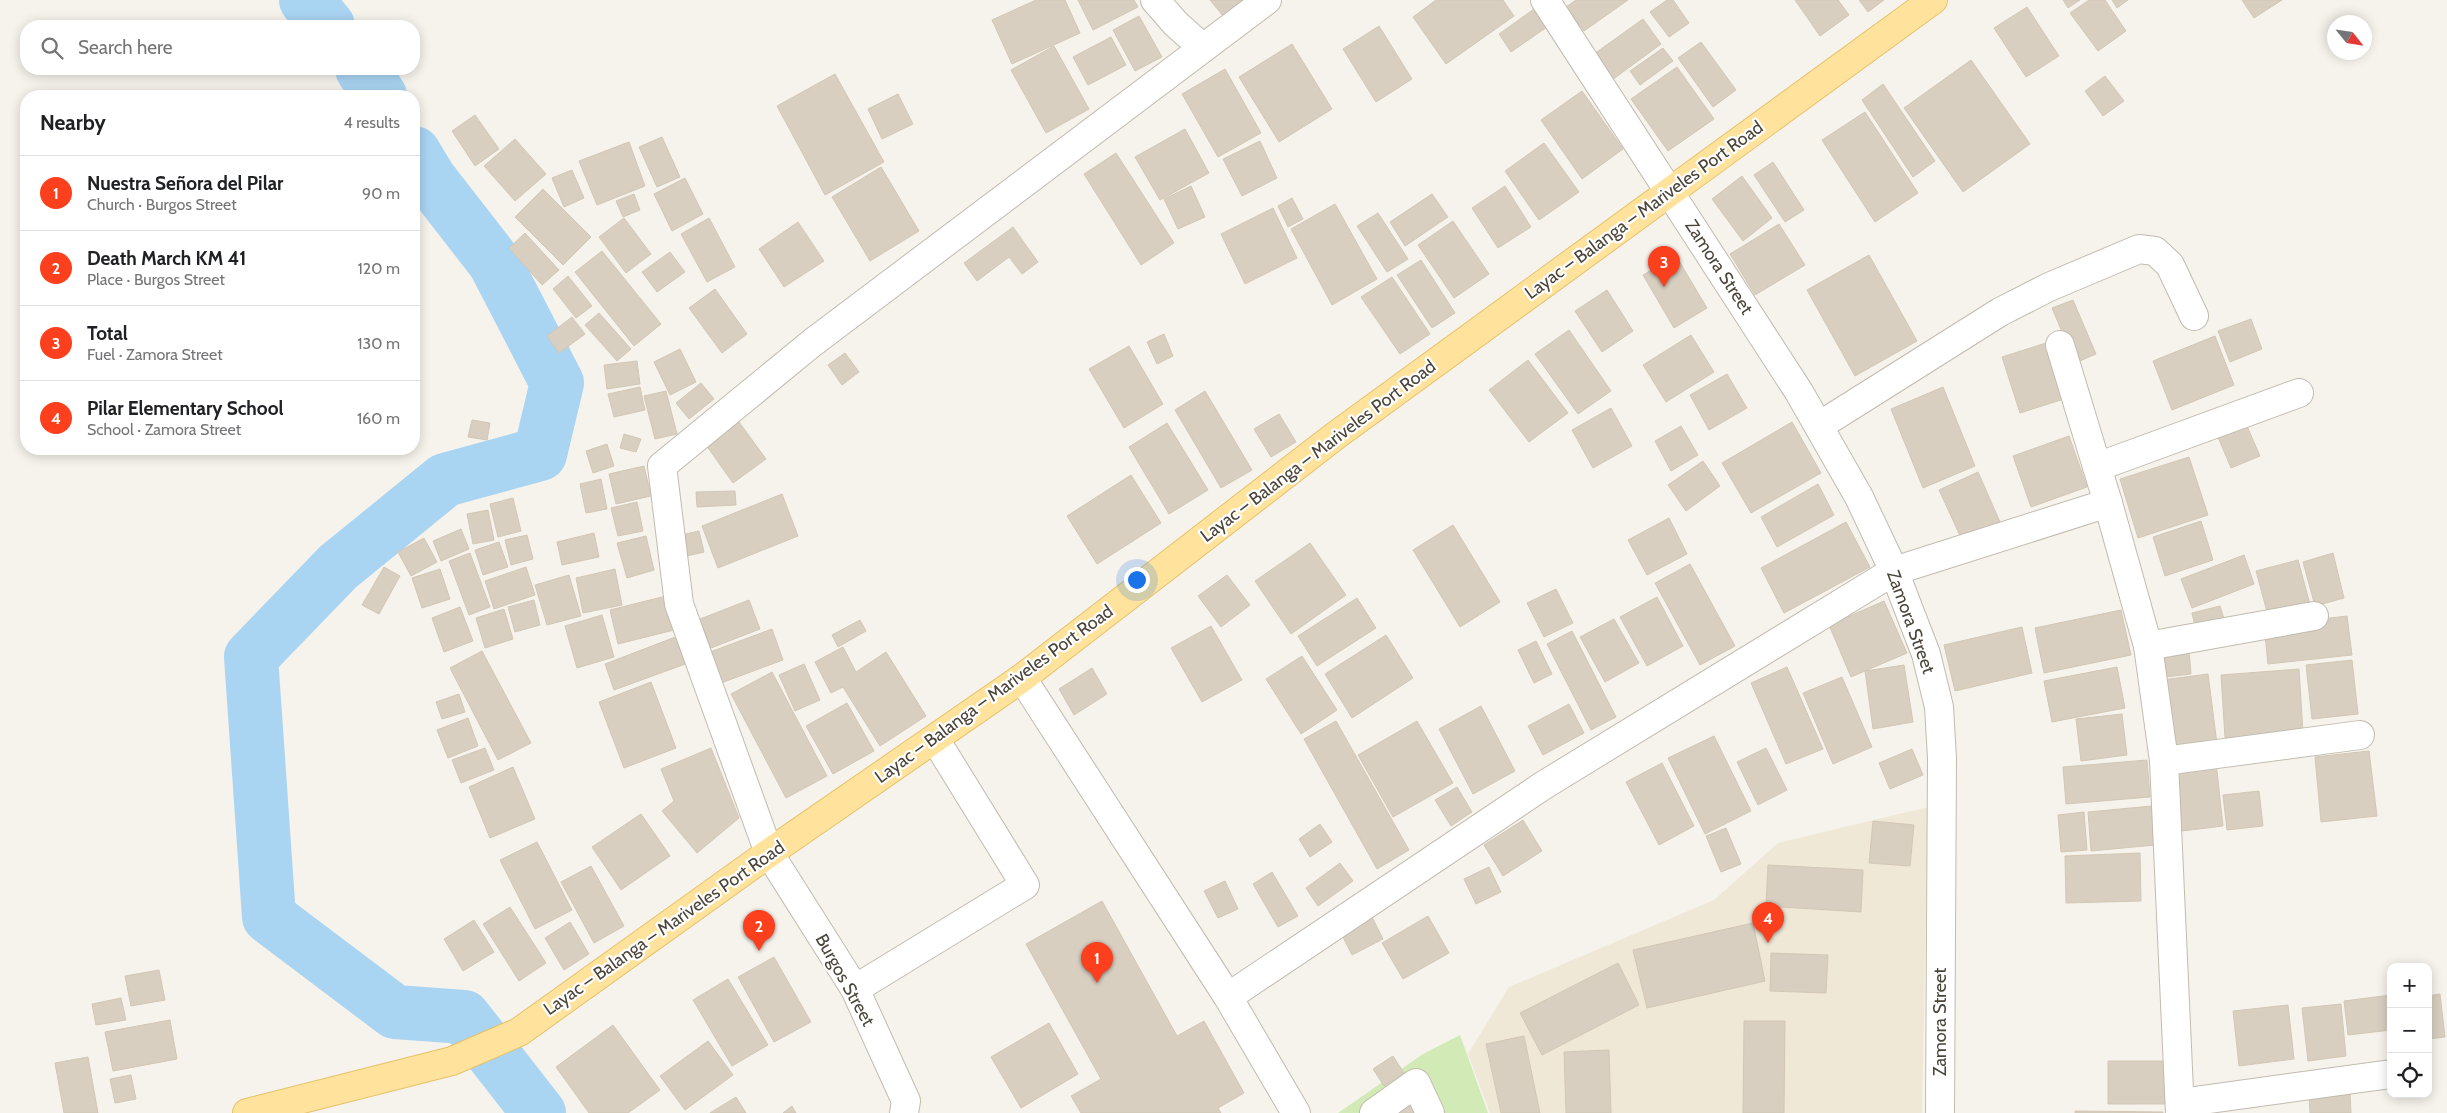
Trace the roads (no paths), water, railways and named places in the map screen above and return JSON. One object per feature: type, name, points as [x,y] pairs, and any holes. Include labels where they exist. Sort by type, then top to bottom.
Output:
[{"type":"main road","name":"Layac – Balanga – Mariveles Port Road","points":[[248,1113],[452,1061],[518,1032],[769,853],[1022,678],[1335,436],[1933,0]]},
{"type":"street","points":[[1155,0],[1176,24],[1203,48],[1268,0]]},
{"type":"street","name":"Zamora Street","points":[[1545,0],[1800,392],[1859,497],[1894,571],[1926,654],[1939,707],[1942,758],[1940,1113]]},
{"type":"street","name":"Burgos Street","points":[[904,1113],[906,1101],[855,989],[769,853],[679,604],[662,466],[812,343],[1203,48]]},
{"type":"street","points":[[1818,426],[2000,312],[2049,287],[2139,249],[2155,251],[2170,265],[2194,316]]},
{"type":"street","points":[[2060,345],[2108,503],[2148,646],[2164,761],[2180,1108],[2387,1075]]},
{"type":"street","points":[[2097,467],[2299,394]]},
{"type":"street","points":[[1228,997],[1544,785],[1894,571],[2108,503]]},
{"type":"street","points":[[2148,646],[2314,616]]},
{"type":"street","points":[[1022,678],[1228,997],[1280,1101],[1296,1113]]},
{"type":"street","points":[[2164,761],[2360,735]]},
{"type":"street","points":[[855,989],[1025,885],[934,739]]},
{"type":"street","points":[[1374,1113],[1416,1083],[1430,1113]]},
{"type":"waterway","points":[[306,0],[323,20]]},
{"type":"waterway","points":[[366,75],[376,90]]},
{"type":"waterway","points":[[420,163],[429,178],[495,263],[557,383],[540,454],[445,480],[338,567],[251,657],[269,917],[395,1012],[464,1017],[539,1113]]},
{"type":"place","name":"Total","points":[[1664,287]]},
{"type":"place","name":"Pilar Elementary School","points":[[1768,943]]},
{"type":"place","name":"Death March KM 41","points":[[759,951]]},
{"type":"place","name":"Nuestra Señora del Pilar","points":[[1097,983]]}]
